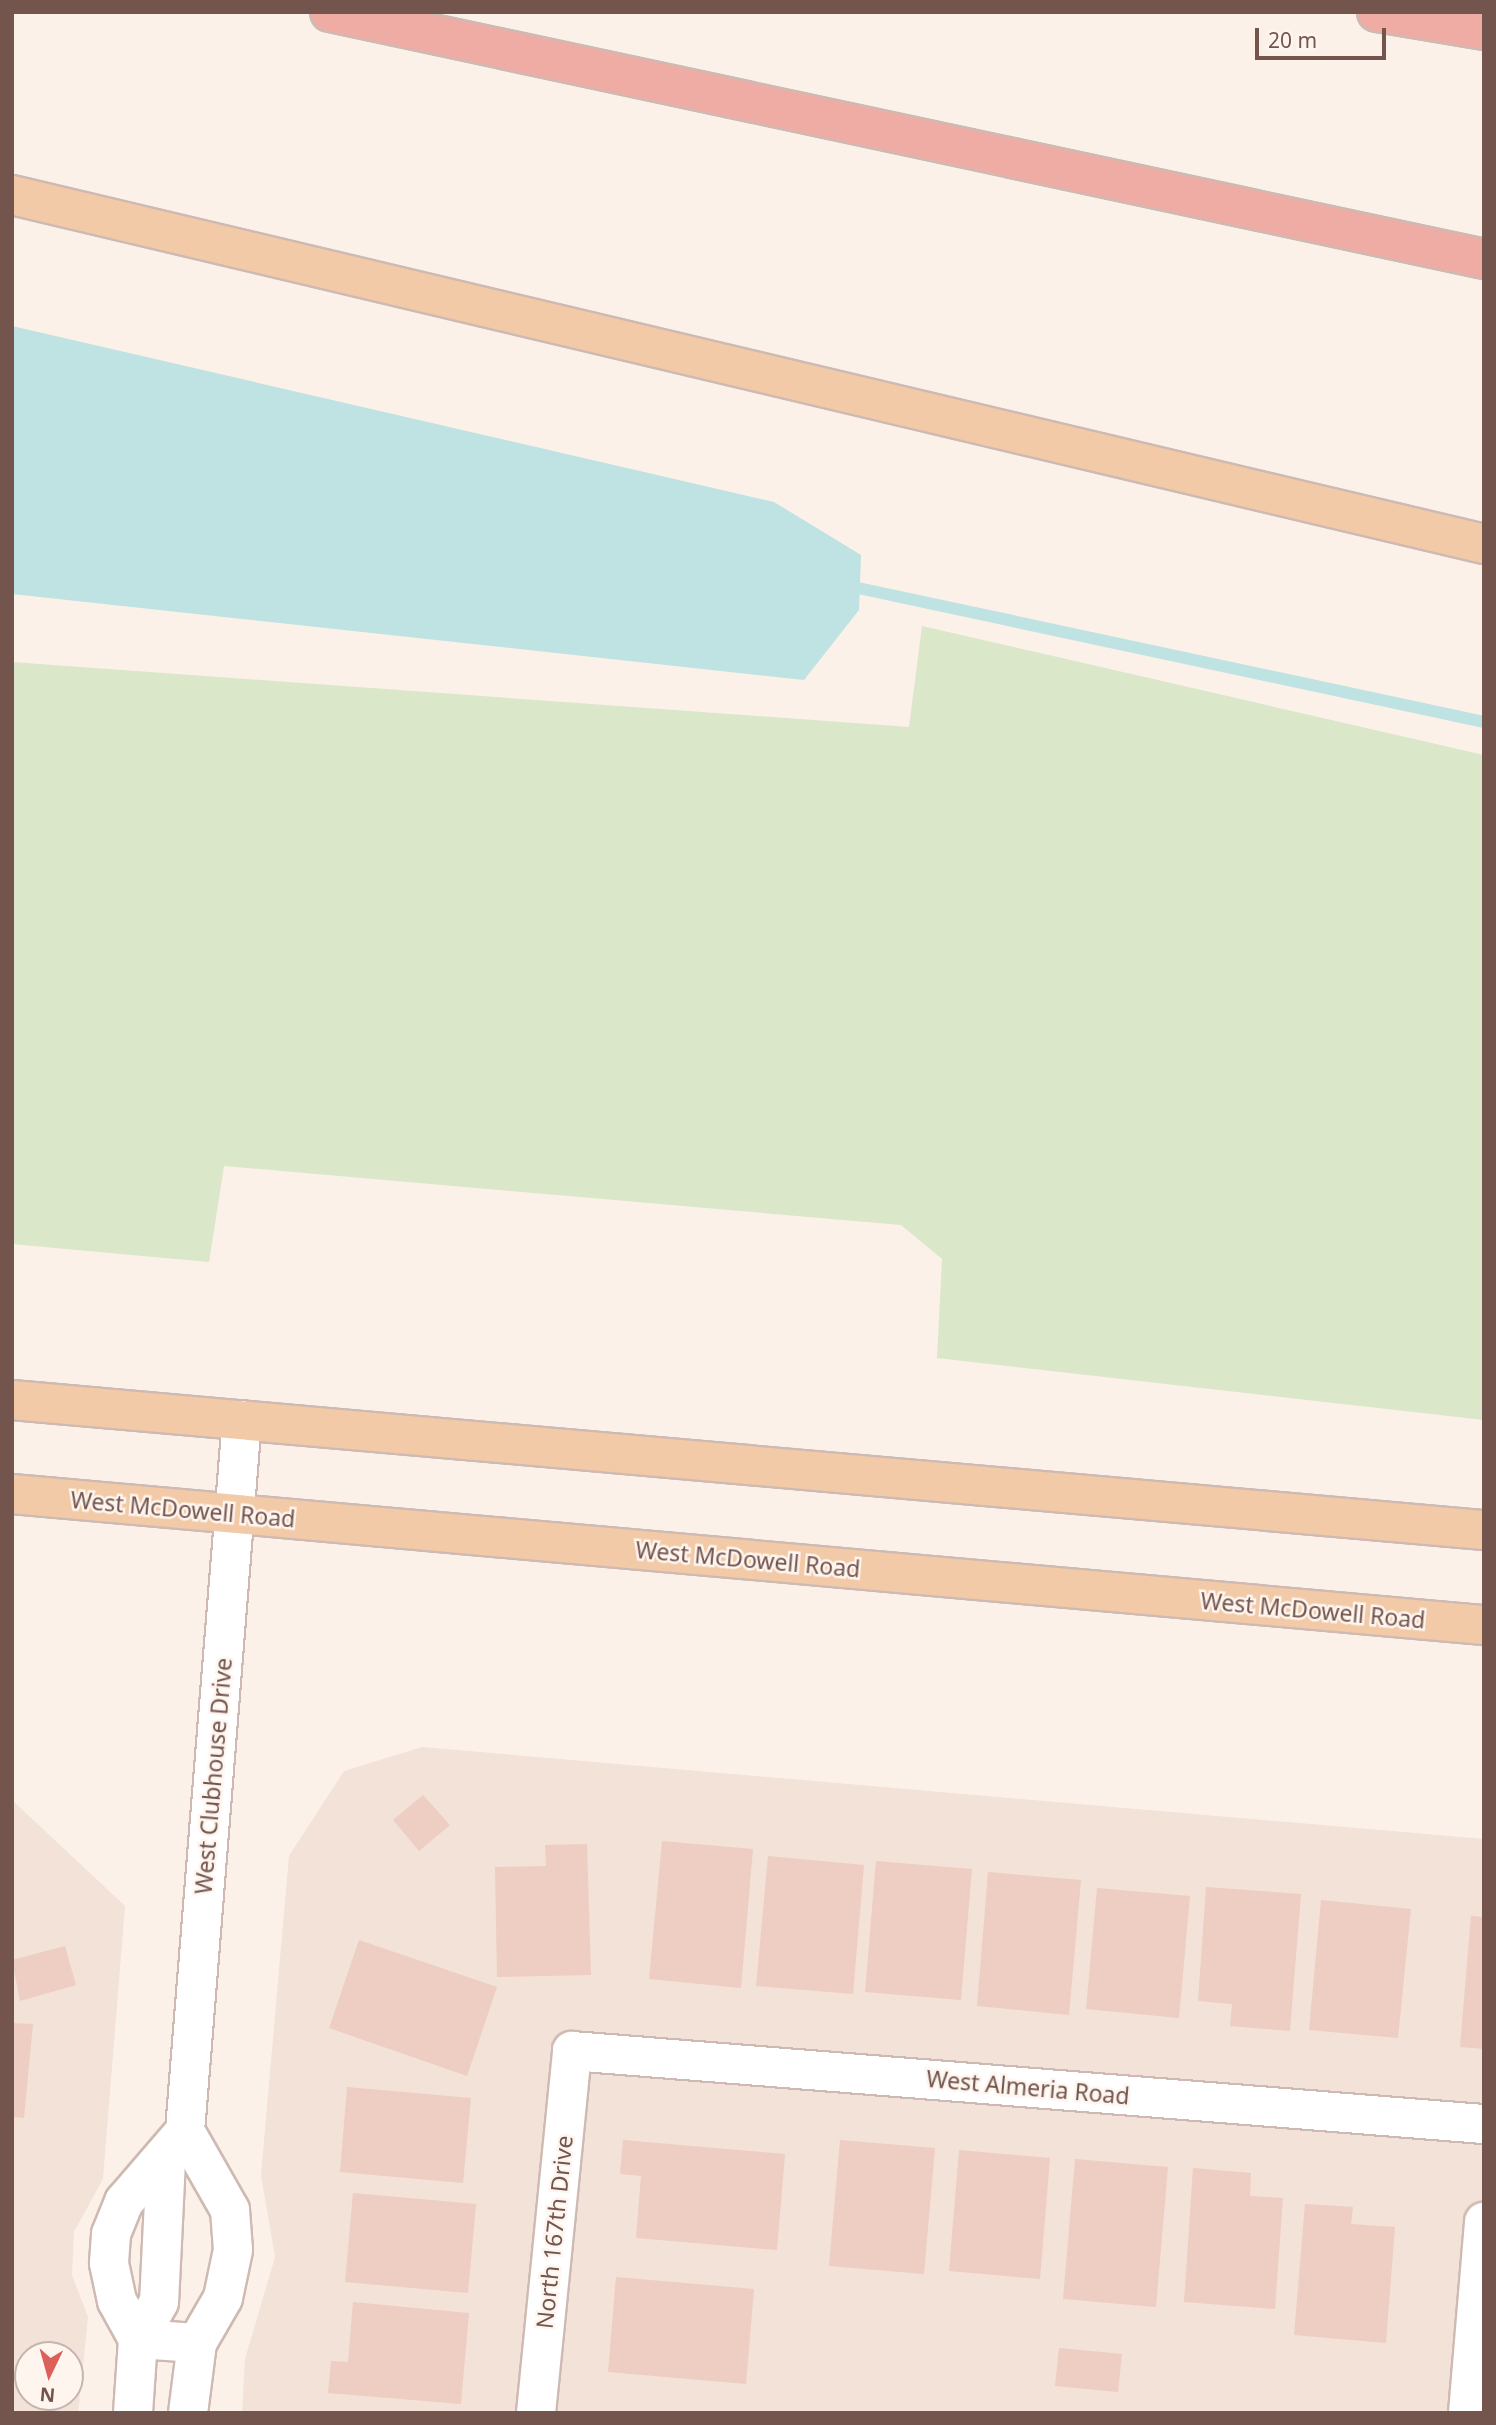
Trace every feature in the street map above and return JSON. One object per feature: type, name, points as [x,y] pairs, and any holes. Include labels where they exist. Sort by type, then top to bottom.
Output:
[{"type":"highway","points":[[330,12],[1484,260]]},
{"type":"highway","points":[[1377,12],[1484,30]]},
{"type":"main road","points":[[12,195],[1484,544]]},
{"type":"main road","points":[[12,1400],[1484,1530]]},
{"type":"main road","name":"West McDowell Road","points":[[12,1494],[1484,1625]]},
{"type":"street","name":"West Clubhouse Drive","points":[[132,2413],[138,2339],[159,2302],[242,1420]]},
{"type":"street","name":"West Almeria Road","points":[[572,2051],[1484,2124]]},
{"type":"street","name":"North 167th Drive","points":[[536,2413],[572,2051]]},
{"type":"street","points":[[188,2413],[197,2343],[222,2298],[233,2250],[230,2210],[175,2146],[124,2202],[111,2234],[109,2263],[117,2301],[138,2339],[197,2343]]},
{"type":"street","points":[[1468,2413],[1484,2222]]},
{"type":"shaded area","points":[[422,1747],[1484,1839],[1484,2413],[242,2413],[245,2359],[275,2257],[261,2175],[289,1856],[344,1771]]},
{"type":"shaded area","points":[[12,1800],[125,1906],[103,2179],[74,2232],[72,2275],[88,2317],[84,2355],[84,2341],[14,2341],[14,2411],[78,2413],[12,2413]]},
{"type":"green space","points":[[922,626],[1484,755],[1484,1420],[937,1358],[942,1259],[901,1225],[224,1166],[209,1262],[12,1244],[12,662],[909,727]]},
{"type":"water","points":[[12,326],[774,502],[861,555],[859,610],[804,680],[12,594]]},
{"type":"building","points":[[423,1795],[450,1825],[419,1851],[393,1820]]},
{"type":"building","points":[[662,1841],[753,1849],[741,1988],[649,1979]]},
{"type":"building","points":[[587,1844],[591,1975],[497,1977],[495,1867],[546,1866],[545,1845]]},
{"type":"building","points":[[768,1856],[864,1865],[853,1994],[756,1986]]},
{"type":"building","points":[[876,1861],[972,1869],[961,2000],[865,1992]]},
{"type":"building","points":[[988,1872],[1081,1880],[1069,2015],[977,2006]]},
{"type":"building","points":[[1206,1887],[1301,1894],[1290,2031],[1230,2026],[1232,2004],[1198,2001]]},
{"type":"building","points":[[1097,1888],[1190,1896],[1179,2018],[1086,2009]]},
{"type":"building","points":[[1321,1900],[1411,1909],[1398,2038],[1309,2030]]},
{"type":"building","points":[[1471,1916],[1484,1917],[1484,2049],[1460,2047]]},
{"type":"building","points":[[359,1940],[497,1987],[467,2076],[329,2028]]},
{"type":"building","points":[[65,1946],[76,1985],[20,2001],[12,1960]]},
{"type":"building","points":[[12,2023],[33,2024],[24,2118],[12,2117]]},
{"type":"building","points":[[347,2087],[471,2098],[463,2183],[340,2172]]},
{"type":"building","points":[[623,2140],[785,2154],[777,2250],[636,2238],[641,2176],[620,2174]]},
{"type":"building","points":[[840,2140],[935,2148],[924,2274],[829,2266]]},
{"type":"building","points":[[959,2150],[1050,2158],[1040,2279],[949,2271]]},
{"type":"building","points":[[1075,2159],[1168,2167],[1156,2307],[1063,2299]]},
{"type":"building","points":[[1193,2168],[1251,2173],[1250,2196],[1283,2198],[1275,2309],[1184,2302]]},
{"type":"building","points":[[353,2193],[476,2204],[468,2293],[345,2282]]},
{"type":"building","points":[[1305,2204],[1353,2207],[1351,2224],[1395,2227],[1386,2343],[1294,2335]]},
{"type":"building","points":[[616,2277],[754,2289],[746,2384],[608,2372]]},
{"type":"building","points":[[353,2302],[469,2313],[461,2404],[328,2393],[331,2361],[348,2362]]},
{"type":"building","points":[[1059,2348],[1122,2354],[1118,2392],[1055,2386]]},
{"type":"waterway","points":[[844,585],[1484,722]]}]
